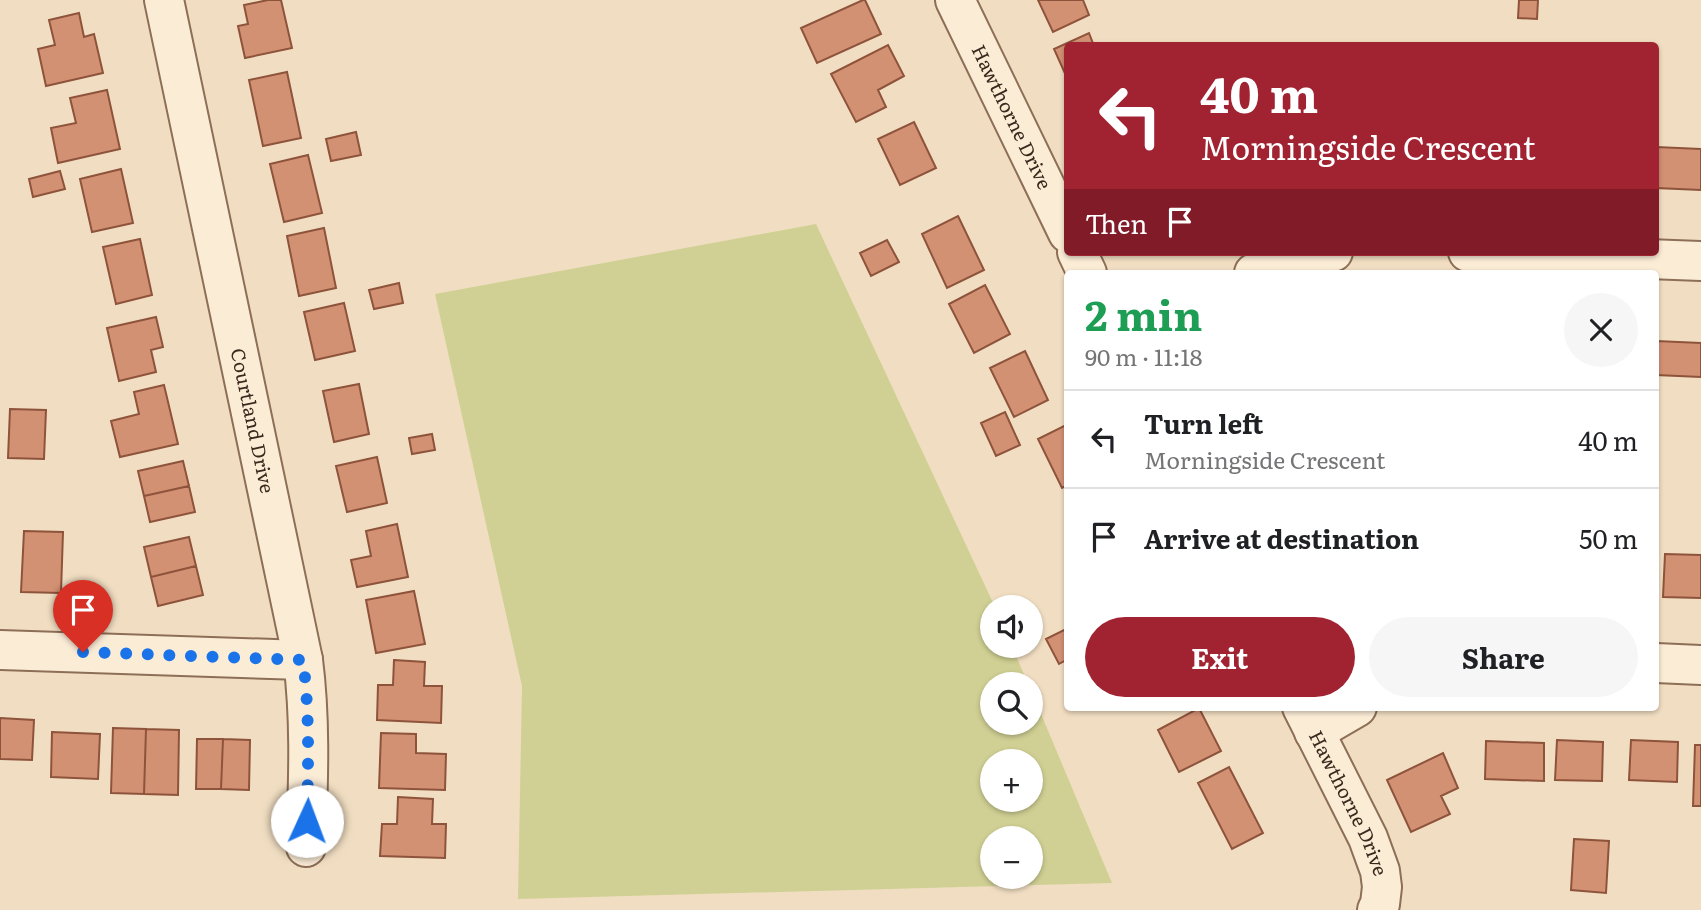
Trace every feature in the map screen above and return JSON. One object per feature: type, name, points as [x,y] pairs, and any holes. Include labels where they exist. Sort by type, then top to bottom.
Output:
[{"type":"street","name":"Courtland Drive","points":[[164,0],[303,660],[309,742],[306,848]]},
{"type":"street","name":"Hawthorne Drive","points":[[954,0],[1064,225]]},
{"type":"street","points":[[1260,270],[1305,256]]},
{"type":"street","points":[[1572,256],[1701,261]]},
{"type":"street","points":[[0,650],[303,660]]},
{"type":"street","points":[[1659,663],[1701,665]]},
{"type":"street","points":[[1308,719],[1341,711]]},
{"type":"street","name":"Hawthorne Drive","points":[[1308,719],[1368,838],[1380,871],[1382,887],[1379,907]]},
{"type":"green space","points":[[816,224],[989,595],[980,595],[980,658],[1017,658],[1023,672],[980,672],[980,735],[1043,735],[1043,719],[1112,883],[1043,885],[1043,826],[980,826],[980,887],[518,899],[522,686],[435,294]]},
{"type":"building","points":[[281,0],[292,48],[245,58],[238,26],[248,24],[244,5]]},
{"type":"building","points":[[863,0],[881,34],[817,63],[801,28]]},
{"type":"building","points":[[1038,0],[1083,0],[1089,15],[1053,32]]},
{"type":"building","points":[[1519,0],[1538,0],[1537,19],[1518,18]]},
{"type":"building","points":[[79,13],[84,37],[94,34],[103,73],[46,86],[38,49],[55,45],[49,20]]},
{"type":"building","points":[[1089,33],[1092,42],[1069,42]]},
{"type":"building","points":[[1064,44],[1064,71],[1054,49]]},
{"type":"building","points":[[888,45],[904,76],[878,90],[886,107],[856,122],[831,74]]},
{"type":"building","points":[[287,72],[301,138],[263,146],[249,80]]},
{"type":"building","points":[[107,90],[120,149],[58,163],[51,128],[76,123],[70,98]]},
{"type":"building","points":[[914,122],[936,168],[900,185],[878,139]]},
{"type":"building","points":[[356,132],[361,155],[331,161],[326,139]]},
{"type":"building","points":[[1659,147],[1701,149],[1701,190],[1659,188]]},
{"type":"building","points":[[308,155],[322,213],[284,222],[270,164]]},
{"type":"building","points":[[121,169],[133,223],[92,232],[80,179]]},
{"type":"building","points":[[60,171],[65,189],[33,197],[29,179]]},
{"type":"building","points":[[958,216],[984,270],[947,288],[922,234]]},
{"type":"building","points":[[324,228],[336,288],[299,296],[287,236]]},
{"type":"building","points":[[140,239],[152,295],[116,304],[103,247]]},
{"type":"building","points":[[887,240],[899,262],[871,276],[860,253]]},
{"type":"building","points":[[399,283],[403,303],[374,309],[369,290]]},
{"type":"building","points":[[985,285],[1010,334],[974,353],[949,304]]},
{"type":"building","points":[[344,303],[355,351],[315,360],[304,312]]},
{"type":"building","points":[[156,317],[163,347],[151,350],[156,372],[119,381],[107,328]]},
{"type":"building","points":[[1659,341],[1701,343],[1701,377],[1659,375]]},
{"type":"building","points":[[1025,351],[1048,400],[1014,417],[990,368]]},
{"type":"building","points":[[359,384],[369,434],[334,442],[323,391]]},
{"type":"building","points":[[164,385],[178,444],[120,457],[111,421],[139,414],[134,392]]},
{"type":"building","points":[[10,409],[46,410],[44,459],[8,458]]},
{"type":"building","points":[[1005,412],[1020,445],[996,456],[981,423]]},
{"type":"building","points":[[1064,426],[1064,487],[1062,488],[1038,439]]},
{"type":"building","points":[[432,434],[435,450],[412,454],[409,438]]},
{"type":"building","points":[[377,457],[387,503],[347,512],[336,466]]},
{"type":"building","points":[[183,461],[189,486],[144,496],[138,471]]},
{"type":"building","points":[[189,486],[195,512],[150,522],[144,496]]},
{"type":"building","points":[[397,524],[408,577],[357,587],[351,560],[371,556],[366,531]]},
{"type":"building","points":[[24,531],[63,532],[61,593],[21,592]]},
{"type":"building","points":[[189,537],[196,566],[151,577],[144,547]]},
{"type":"building","points":[[1665,554],[1701,555],[1701,598],[1663,597]]},
{"type":"building","points":[[196,566],[203,595],[158,606],[151,577]]},
{"type":"building","points":[[414,591],[425,644],[376,653],[366,600]]},
{"type":"building","points":[[1064,630],[1064,661],[1059,664],[1046,639]]},
{"type":"building","points":[[394,660],[425,662],[424,686],[442,686],[441,723],[377,720],[378,685],[393,685]]},
{"type":"building","points":[[1193,711],[1201,711],[1221,751],[1179,772],[1158,730]]},
{"type":"building","points":[[0,718],[34,720],[32,760],[0,759]]},
{"type":"building","points":[[113,728],[146,729],[144,794],[111,793]]},
{"type":"building","points":[[146,729],[179,730],[178,795],[144,794]]},
{"type":"building","points":[[52,732],[100,734],[98,779],[51,777]]},
{"type":"building","points":[[381,733],[416,734],[416,753],[446,754],[445,790],[379,788]]},
{"type":"building","points":[[197,739],[223,739],[221,789],[196,789]]},
{"type":"building","points":[[223,739],[250,740],[249,790],[221,789]]},
{"type":"building","points":[[1557,740],[1603,742],[1602,781],[1555,780]]},
{"type":"building","points":[[1631,740],[1678,742],[1677,782],[1629,780]]},
{"type":"building","points":[[1486,741],[1544,743],[1544,781],[1485,779]]},
{"type":"building","points":[[1695,745],[1701,745],[1701,806],[1693,806]]},
{"type":"building","points":[[1443,753],[1458,788],[1441,796],[1450,814],[1411,832],[1387,780]]},
{"type":"building","points":[[1229,767],[1263,833],[1232,849],[1198,783]]},
{"type":"building","points":[[398,797],[433,799],[432,824],[446,824],[445,858],[380,856],[382,824],[397,824]]},
{"type":"building","points":[[1574,839],[1609,841],[1606,893],[1571,890]]},
{"type":"route","points":[[83,652],[303,660],[308,701],[307,821]]}]
